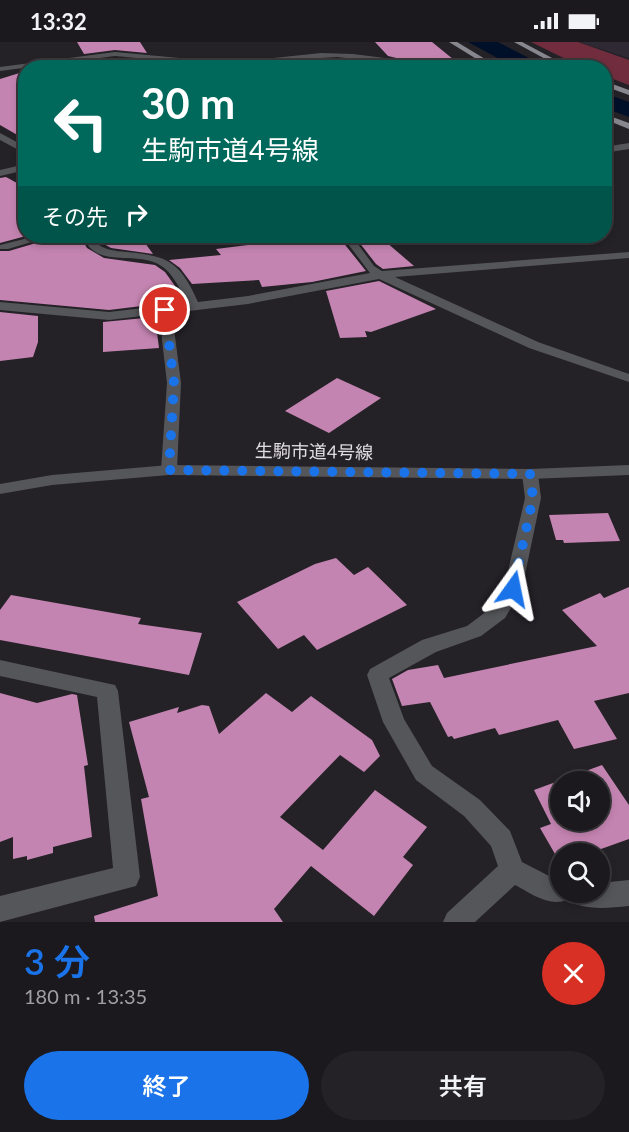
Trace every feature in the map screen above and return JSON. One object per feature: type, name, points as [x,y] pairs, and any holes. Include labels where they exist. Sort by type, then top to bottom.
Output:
[{"type":"main road","points":[[452,42],[483,60]]},
{"type":"main road","points":[[518,42],[553,60]]},
{"type":"main road","points":[[612,86],[629,93]]},
{"type":"main road","points":[[612,119],[629,126]]},
{"type":"street","points":[[155,46],[157,58]]},
{"type":"street","points":[[69,60],[115,54],[181,60]]},
{"type":"street","points":[[273,60],[333,55],[389,60]]},
{"type":"street","points":[[0,69],[18,67]]},
{"type":"street","points":[[0,136],[18,146]]},
{"type":"street","points":[[612,149],[629,146]]},
{"type":"street","points":[[0,173],[18,169]]},
{"type":"street","points":[[4,247],[19,243]]},
{"type":"street","points":[[90,243],[99,251],[164,262],[176,275],[194,306]]},
{"type":"street","points":[[352,243],[370,268],[380,275],[516,339],[585,367],[629,378]]},
{"type":"street","points":[[0,306],[110,316],[248,300],[380,275],[629,255]]},
{"type":"street","points":[[165,310],[174,383],[169,470]]},
{"type":"street","name":"生駒市道4号線","points":[[0,489],[52,480],[169,470],[530,474],[629,470]]},
{"type":"street","points":[[530,474],[533,498],[513,589],[498,613],[474,631],[429,646],[377,675],[394,722],[424,773],[472,808],[501,839],[512,870],[550,889]]},
{"type":"street","points":[[0,668],[108,691],[127,877],[0,909]]},
{"type":"street","points":[[456,922],[512,870]]},
{"type":"street","points":[[610,895],[629,893]]},
{"type":"shaded area","points":[[531,42],[578,42],[629,60],[629,85],[612,79],[612,60],[568,60]]},
{"type":"shaded area","points":[[629,42],[629,58],[582,43]]},
{"type":"water","points":[[468,42],[498,42],[533,60],[501,60]]},
{"type":"water","points":[[612,96],[629,102],[629,117],[612,111]]},
{"type":"building","points":[[77,42],[140,42],[147,53],[115,50],[84,54]]},
{"type":"building","points":[[375,42],[432,42],[454,60],[405,60],[388,56]]},
{"type":"building","points":[[115,58],[134,60],[102,60]]},
{"type":"building","points":[[18,73],[18,135],[0,125],[0,79]]},
{"type":"building","points":[[6,177],[18,184],[18,238],[0,243],[0,178]]},
{"type":"building","points":[[36,243],[84,243],[87,248],[104,258],[155,265],[165,272],[175,286],[158,304],[109,310],[0,300],[0,251],[9,251]]},
{"type":"building","points":[[102,243],[145,243],[153,254],[111,248]]},
{"type":"building","points":[[344,243],[366,271],[312,282],[262,287],[259,280],[192,284],[180,268],[169,260],[221,255],[216,249],[256,244]]},
{"type":"building","points":[[360,243],[387,243],[414,266],[383,269],[376,264]]},
{"type":"building","points":[[379,281],[436,309],[371,332],[365,331],[367,337],[340,338],[326,291]]},
{"type":"building","points":[[0,312],[38,316],[38,342],[33,357],[0,361]]},
{"type":"building","points":[[155,317],[159,348],[103,352],[103,322]]},
{"type":"building","points":[[337,378],[381,398],[329,433],[285,411]]},
{"type":"building","points":[[608,513],[620,541],[564,543],[563,540],[556,540],[549,515]]},
{"type":"building","points":[[336,558],[354,575],[368,567],[407,605],[317,650],[304,635],[278,649],[237,602],[315,564]]},
{"type":"building","points":[[629,587],[629,693],[594,701],[617,739],[574,749],[558,720],[499,735],[495,728],[454,739],[452,736],[448,737],[430,702],[402,706],[392,679],[408,670],[438,665],[444,678],[597,646],[562,610],[600,593],[604,598]]},
{"type":"building","points":[[11,595],[141,618],[138,624],[202,633],[189,675],[0,640],[0,610]]},
{"type":"building","points":[[0,693],[37,703],[72,694],[77,695],[88,765],[84,766],[92,837],[53,847],[53,853],[27,860],[27,856],[13,859],[13,837],[0,842]]},
{"type":"building","points":[[266,693],[292,712],[311,696],[372,740],[380,756],[364,772],[340,755],[280,817],[323,850],[375,790],[427,827],[403,857],[413,865],[374,916],[311,866],[274,909],[283,922],[95,922],[94,916],[158,896],[141,799],[149,797],[129,722],[179,707],[177,713],[202,705],[209,706],[219,734]]},
{"type":"building","points":[[602,765],[606,771],[586,771]]},
{"type":"building","points":[[610,777],[629,805],[629,839],[610,846],[610,843],[550,843],[550,845],[540,828],[550,824],[550,831],[610,831]]},
{"type":"building","points":[[550,784],[550,822],[534,790]]},
{"type":"route","points":[[165,310],[174,383],[169,470],[530,474],[533,498],[513,589]]}]
